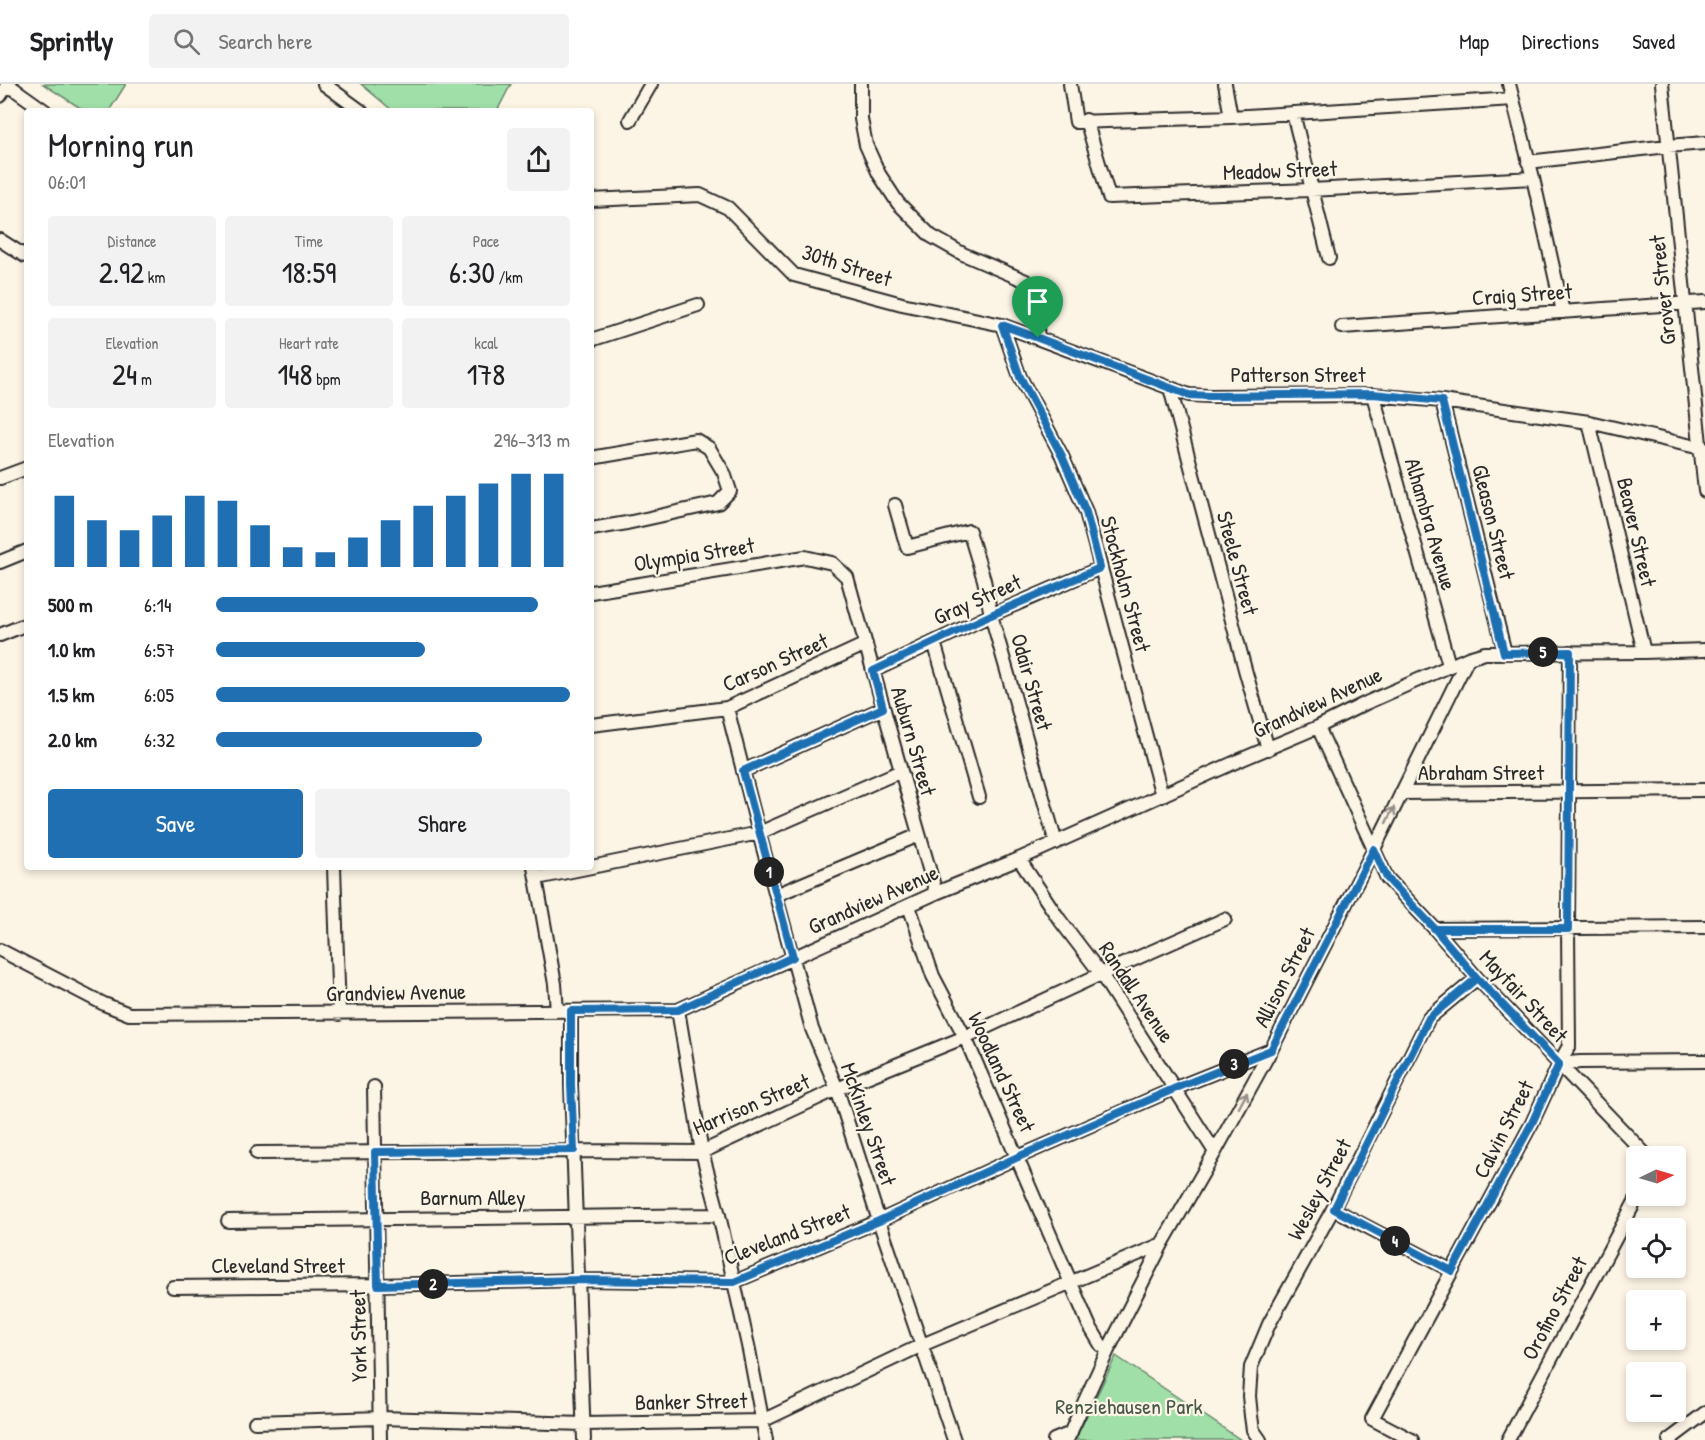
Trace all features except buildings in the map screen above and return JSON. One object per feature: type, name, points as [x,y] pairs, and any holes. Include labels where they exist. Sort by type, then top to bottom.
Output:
[{"type":"street","points":[[0,96],[8,84],[41,108]]},
{"type":"street","points":[[324,84],[357,108]]},
{"type":"street","points":[[630,120],[651,84]]},
{"type":"street","points":[[861,84],[861,119],[866,145],[879,174],[898,203],[931,237],[963,254],[1026,281],[1032,292],[1035,306],[1038,338]]},
{"type":"street","points":[[1070,84],[1081,121],[1231,117],[1514,99]]},
{"type":"street","points":[[1225,84],[1231,117]]},
{"type":"street","points":[[1509,84],[1563,312]]},
{"type":"street","name":"Grover Street","points":[[1662,84],[1703,448],[1705,490]]},
{"type":"street","points":[[1293,113],[1329,258]]},
{"type":"street","name":"Meadow Street","points":[[1081,121],[1109,197],[1311,190],[1533,178]]},
{"type":"street","points":[[1528,162],[1705,143]]},
{"type":"street","name":"30th Street","points":[[594,200],[700,195],[728,208],[794,275],[902,304]]},
{"type":"street","points":[[0,240],[24,255]]},
{"type":"street","name":"Craig Street","points":[[1342,327],[1705,302]]},
{"type":"street","name":"Patterson Street","points":[[902,304],[1002,325],[1189,395],[1373,394],[1442,401],[1589,422],[1703,448]]},
{"type":"street","points":[[594,339],[698,305]]},
{"type":"street","name":"Stockholm Street","points":[[1002,325],[1020,377],[1062,456],[1086,512],[1162,796]]},
{"type":"street","name":"Steele Street","points":[[1170,388],[1268,749]]},
{"type":"street","name":"Alhambra Avenue","points":[[1373,394],[1449,665]]},
{"type":"street","name":"Gleason Street","points":[[1442,401],[1504,653]]},
{"type":"street","name":"Beaver Street","points":[[1589,422],[1644,652]]},
{"type":"street","points":[[594,457],[696,440],[709,448],[724,473],[730,491],[718,503],[594,528]]},
{"type":"street","points":[[0,478],[24,469]]},
{"type":"street","name":"Odair Street","points":[[895,505],[907,547],[969,531],[1056,843]]},
{"type":"street","points":[[0,562],[24,552]]},
{"type":"street","name":"Olympia Street","points":[[594,592],[805,557]]},
{"type":"street","name":"Auburn Street","points":[[805,557],[832,563],[847,577],[936,893]]},
{"type":"street","name":"Gray Street","points":[[873,671],[991,615],[1100,568]]},
{"type":"street","points":[[0,635],[24,625]]},
{"type":"street","points":[[934,642],[979,796]]},
{"type":"street","name":"Carson Street","points":[[594,725],[727,708],[866,644]]},
{"type":"street","name":"Grandview Avenue","points":[[6,953],[104,1004],[129,1014],[678,1010],[936,893],[1056,843],[1468,658],[1485,653],[1705,650]]},
{"type":"street","name":"Calvin Street","points":[[1412,1440],[1372,1419],[1532,1123],[1569,1046],[1570,652]]},
{"type":"street","name":"Allison Street","points":[[1069,1437],[1108,1350],[1162,1244],[1271,1050],[1468,658]]},
{"type":"street","name":"McKinley Street","points":[[727,708],[812,1029],[837,1089],[879,1221],[954,1440]]},
{"type":"street","points":[[743,771],[883,708]]},
{"type":"street","name":"Mayfair Street","points":[[1317,727],[1387,878],[1477,978],[1637,1146]]},
{"type":"street","points":[[594,863],[759,833],[901,771]]},
{"type":"street","name":"Abraham Street","points":[[1401,793],[1705,790]]},
{"type":"street","points":[[776,895],[919,835]]},
{"type":"street","name":"Randall Avenue","points":[[1019,859],[1059,920],[1101,974],[1215,1152]]},
{"type":"street","points":[[333,870],[339,1014]]},
{"type":"street","points":[[553,870],[536,873],[555,984],[557,1011]]},
{"type":"street","name":"Woodland Street","points":[[909,906],[933,976],[965,1037],[1089,1325],[1101,1345],[1108,1350]]},
{"type":"street","name":"Harrison Street","points":[[257,1153],[574,1150],[702,1152],[837,1089],[965,1037],[1225,919]]},
{"type":"street","points":[[1435,929],[1705,927]]},
{"type":"street","points":[[0,964],[6,953]]},
{"type":"street","name":"Wesley Street","points":[[1260,1440],[1253,1430],[1251,1416],[1249,1396],[1251,1367],[1269,1324],[1334,1209],[1429,1018],[1477,978]]},
{"type":"street","points":[[678,1010],[702,1152],[734,1282],[766,1440]]},
{"type":"street","points":[[571,1011],[571,1085],[584,1440]]},
{"type":"street","name":"Cleveland Street","points":[[173,1287],[579,1280],[734,1282],[879,1221],[1176,1088],[1271,1050]]},
{"type":"street","points":[[1559,1064],[1705,1062]]},
{"type":"street","name":"York Street","points":[[374,1087],[380,1440]]},
{"type":"street","name":"Orofino Street","points":[[1508,1440],[1633,1206]]},
{"type":"street","points":[[1334,1209],[1452,1271]]},
{"type":"street","name":"Barnum Alley","points":[[228,1221],[719,1215]]},
{"type":"street","name":"Banker Street","points":[[255,1422],[380,1418],[584,1424],[762,1421],[922,1345],[1162,1244]]},
{"type":"street","points":[[1675,1438],[1705,1413]]},
{"type":"street","points":[[1054,1440],[1069,1437]]},
{"type":"green space","points":[[43,84],[126,84],[111,108],[80,108]]},
{"type":"green space","points":[[361,84],[511,84],[499,108],[389,108]]},
{"type":"green space","name":"Renziehausen Park","points":[[1116,1356],[1241,1440],[1075,1440]]},
{"type":"route","points":[[1038,338],[1002,325],[1020,377],[1062,456],[1086,512],[1100,568],[991,615],[873,671],[883,708],[743,771],[793,957],[678,1010],[571,1011],[574,1150],[375,1152],[378,1285],[579,1280],[734,1282],[879,1221],[1176,1088],[1271,1050],[1374,849],[1387,878],[1477,978],[1559,1064],[1532,1123],[1452,1271],[1334,1209],[1429,1018],[1477,978],[1435,929],[1568,929],[1570,652],[1504,653],[1442,401],[1373,394],[1189,395],[1038,338]]}]
